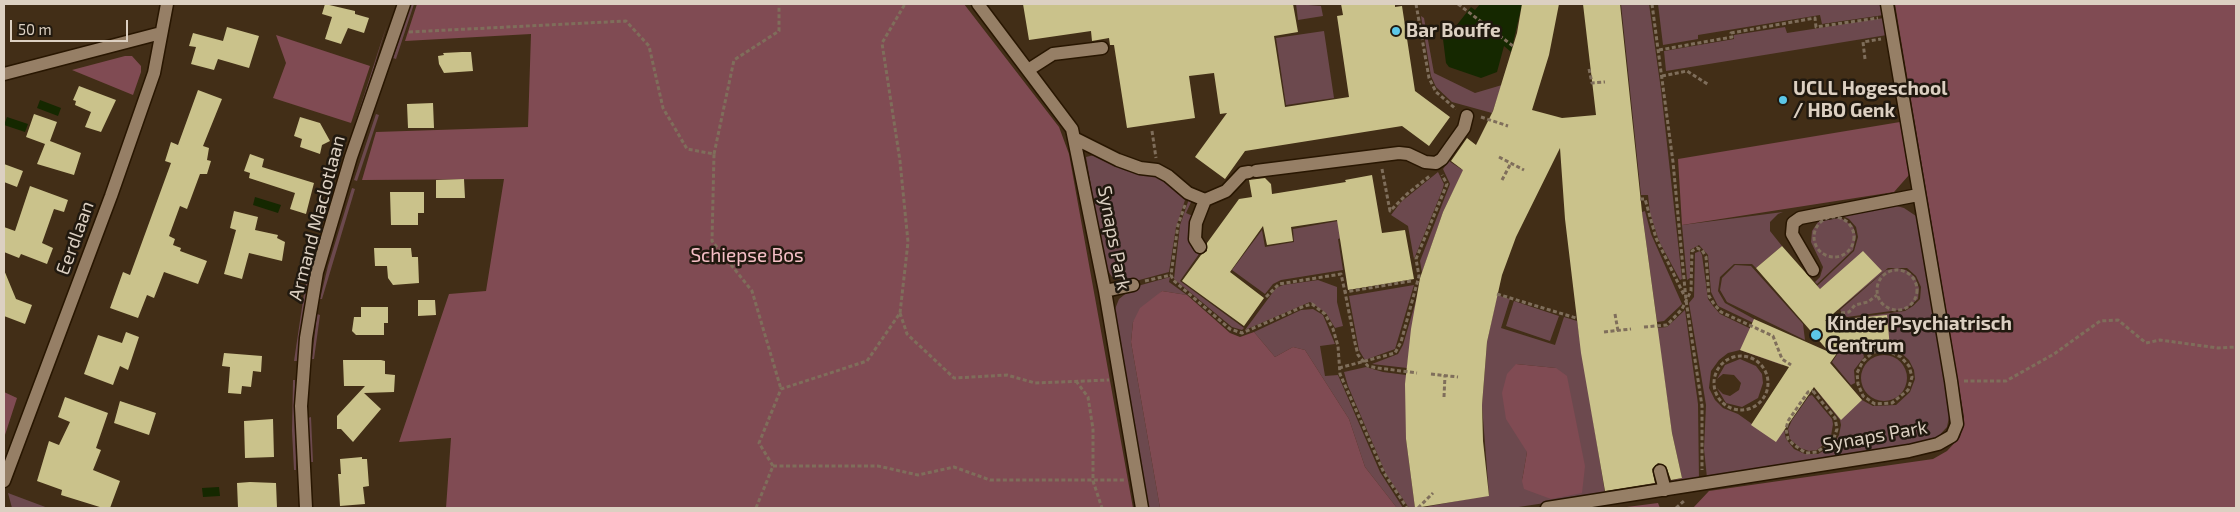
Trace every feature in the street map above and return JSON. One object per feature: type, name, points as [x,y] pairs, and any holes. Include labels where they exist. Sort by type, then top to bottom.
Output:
[{"type":"street","name":"Eerdlaan","points":[[4,481],[133,135],[154,73],[167,4]]},
{"type":"street","name":"Armand Maclotlaan","points":[[306,508],[302,406],[303,380],[306,338],[318,272],[352,157],[404,4]]},
{"type":"street","name":"Synaps Park","points":[[978,4],[1072,129],[1122,380],[1142,508]]},
{"type":"street","name":"Synaps Park","points":[[1546,508],[1909,451],[1938,444],[1952,436],[1957,424],[1951,381],[1888,10]]},
{"type":"street","points":[[4,74],[161,33]]},
{"type":"street","points":[[1028,70],[1052,54],[1102,48]]},
{"type":"street","points":[[1074,138],[1118,160],[1140,168],[1157,170],[1168,176],[1188,193],[1205,200],[1226,191],[1243,173],[1408,154],[1424,162],[1436,163],[1442,159],[1464,128],[1467,116]]},
{"type":"street","points":[[1814,270],[1792,234],[1794,223],[1800,218],[1918,195]]},
{"type":"street","points":[[1200,247],[1194,239],[1196,223],[1205,200]]},
{"type":"street","points":[[1105,291],[1133,285]]},
{"type":"street","points":[[1660,471],[1665,490]]},
{"type":"path","points":[[773,466],[759,443],[781,389],[752,291],[712,241],[714,154],[734,60],[779,32],[779,4]]},
{"type":"path","points":[[905,4],[882,43],[900,161],[908,242],[900,313],[908,334],[954,378],[1007,374],[1035,383],[1122,380]]},
{"type":"path","points":[[1416,4],[1429,78],[1436,92],[1467,116],[1484,117],[1508,126]]},
{"type":"path","points":[[1458,4],[1513,46]]},
{"type":"path","points":[[1652,4],[1662,76],[1686,299],[1702,406],[1703,484],[1676,508]]},
{"type":"path","points":[[1659,50],[1732,37],[1731,33],[1815,18],[1816,27],[1888,10]]},
{"type":"path","points":[[396,29],[406,32],[626,20],[649,46],[663,108],[686,149],[714,154]]},
{"type":"path","points":[[1866,60],[1862,42],[1892,37]]},
{"type":"path","points":[[1590,69],[1592,83],[1605,82]]},
{"type":"path","points":[[1662,76],[1686,72],[1709,85]]},
{"type":"path","points":[[1152,131],[1157,170]]},
{"type":"path","points":[[1380,156],[1390,211],[1406,194],[1428,178],[1436,163]]},
{"type":"path","points":[[1499,157],[1524,170]]},
{"type":"path","points":[[1339,368],[1395,353],[1401,342],[1420,277],[1416,259],[1447,184],[1436,163]]},
{"type":"path","points":[[1502,180],[1511,163]]},
{"type":"path","points":[[1188,193],[1178,225],[1171,275],[1172,280],[1230,329],[1242,333],[1312,304],[1325,314],[1333,329],[1338,346],[1340,374],[1384,473],[1407,508]]},
{"type":"path","points":[[1640,199],[1645,199],[1656,238],[1686,299]]},
{"type":"path","points":[[1838,218],[1849,224],[1854,236],[1853,242],[1847,253],[1835,258],[1828,257],[1817,249],[1814,243],[1815,229],[1825,219],[1838,218]]},
{"type":"path","points":[[1644,327],[1667,325],[1682,309],[1691,290],[1692,251],[1697,248],[1702,250],[1706,257],[1709,296],[1714,304],[1721,312],[1773,336],[1782,359],[1791,365]]},
{"type":"path","points":[[1841,313],[1849,312],[1855,305],[1868,302],[1877,295],[1878,281],[1882,276],[1895,270],[1908,273],[1916,284],[1916,297],[1912,303],[1901,310],[1889,309],[1879,300],[1877,295]]},
{"type":"path","points":[[1266,297],[1279,284],[1342,274],[1356,349],[1364,362],[1368,366],[1417,373]]},
{"type":"path","points":[[1133,285],[1171,275]]},
{"type":"path","points":[[1346,292],[1411,281]]},
{"type":"path","points":[[1497,294],[1576,318]]},
{"type":"path","points":[[781,389],[867,361],[900,313]]},
{"type":"path","points":[[1615,314],[1618,331]]},
{"type":"path","points":[[1951,381],[2006,381],[2054,354],[2100,321],[2118,320],[2146,343],[2160,340],[2218,348],[2236,346]]},
{"type":"path","points":[[1604,332],[1631,329]]},
{"type":"path","points":[[1840,351],[1875,351],[1890,352],[1901,357],[1909,366],[1912,377],[1908,390],[1892,403],[1875,404],[1863,396],[1858,384],[1857,373],[1863,361],[1875,351]]},
{"type":"path","points":[[1735,356],[1753,358],[1760,364],[1768,380],[1764,397],[1750,408],[1732,409],[1724,405],[1714,390],[1715,372],[1726,359],[1735,356]]},
{"type":"path","points":[[1431,374],[1458,376]]},
{"type":"path","points":[[1444,397],[1445,375]]},
{"type":"path","points":[[1076,381],[1088,397],[1093,429],[1093,481],[1102,508]]},
{"type":"path","points":[[1813,391],[1835,418],[1837,429],[1834,438],[1828,444],[1817,452],[1806,453],[1794,446],[1788,439],[1786,429],[1788,420],[1808,392],[1813,391]]},
{"type":"path","points":[[773,466],[878,466],[918,475],[954,466],[990,480],[1138,480]]},
{"type":"path","points":[[756,508],[773,466]]},
{"type":"path","points":[[1418,508],[1433,493]]},
{"type":"shaded area","points":[[411,4],[414,4],[396,59],[393,58]]},
{"type":"shaded area","points":[[1296,4],[1321,6],[1323,16],[1298,20]]},
{"type":"shaded area","points":[[1480,4],[1522,4],[1511,52],[1504,46],[1497,72],[1481,78],[1449,67],[1446,63],[1442,31],[1449,35],[1471,7],[1475,10]]},
{"type":"shaded area","points":[[1621,4],[1649,4],[1661,90],[1682,279],[1680,280],[1659,241],[1650,213],[1648,195],[1641,195]]},
{"type":"shaded area","points":[[1658,4],[1882,4],[1884,15],[1822,24],[1820,15],[1698,35],[1698,39],[1663,45]]},
{"type":"shaded area","points":[[1421,16],[1424,18],[1434,73],[1475,93],[1502,85],[1492,113],[1452,102],[1436,87],[1431,76]]},
{"type":"shaded area","points":[[1884,18],[1887,35],[1666,71],[1664,51],[1734,39],[1734,35],[1785,27],[1787,33]]},
{"type":"shaded area","points":[[387,24],[357,124],[355,123]]},
{"type":"shaded area","points":[[1324,31],[1334,98],[1286,105],[1276,38]]},
{"type":"shaded area","points":[[40,100],[61,108],[58,116],[37,108]]},
{"type":"shaded area","points":[[376,114],[379,115],[357,181],[354,180]]},
{"type":"shaded area","points":[[7,117],[28,124],[25,132],[4,125]]},
{"type":"shaded area","points":[[1098,154],[1124,170],[1156,174],[1186,197],[1176,227],[1169,272],[1132,282],[1112,277],[1105,266],[1086,157]]},
{"type":"shaded area","points":[[1470,157],[1443,212],[1422,273],[1420,261],[1450,184],[1443,169],[1449,161],[1461,169]]},
{"type":"shaded area","points":[[1438,172],[1444,184],[1414,259],[1408,226],[1391,215],[1401,202]]},
{"type":"shaded area","points":[[352,188],[355,189],[322,299],[320,299],[328,266]]},
{"type":"shaded area","points":[[255,197],[281,205],[278,213],[253,205]]},
{"type":"shaded area","points":[[1189,199],[1192,200],[1186,213],[1195,217],[1195,250],[1199,254],[1180,281],[1244,328],[1242,330],[1232,327],[1174,279],[1180,225]]},
{"type":"shaded area","points":[[1893,205],[1904,208],[1916,216],[1951,407],[1947,427],[1934,441],[1707,478],[1704,449],[1706,405],[1689,303],[1694,297],[1695,253],[1700,251],[1702,255],[1708,299],[1713,306],[1720,314],[1772,339],[1782,365],[1740,350],[1728,353],[1719,360],[1711,371],[1709,388],[1715,400],[1723,408],[1738,414],[1776,441],[1784,429],[1786,439],[1794,449],[1805,454],[1818,454],[1833,445],[1839,435],[1841,425],[1840,420],[1814,387],[1830,363],[1862,400],[1873,406],[1896,405],[1910,392],[1915,379],[1914,370],[1909,360],[1899,351],[1890,348],[1840,349],[1848,321],[1846,319],[1905,311],[1913,306],[1920,299],[1921,287],[1916,276],[1907,268],[1888,268],[1838,310],[1817,286],[1854,251],[1858,237],[1856,227],[1849,219],[1839,214]]},
{"type":"shaded area","points":[[1645,211],[1651,234],[1682,304],[1664,321],[1657,322],[1642,212]]},
{"type":"shaded area","points":[[1783,212],[1770,222],[1770,231],[1782,246],[1756,268],[1752,264],[1734,264],[1720,277],[1718,291],[1725,303],[1754,319],[1764,328],[1718,306],[1711,292],[1708,255],[1699,245],[1690,250],[1690,278],[1687,280],[1682,225]]},
{"type":"shaded area","points":[[1838,216],[1853,226],[1856,236],[1853,250],[1817,284],[1815,282],[1820,277],[1823,267],[1811,242],[1812,231],[1818,222],[1827,217]]},
{"type":"shaded area","points":[[1338,221],[1346,237],[1338,239],[1343,270],[1281,280],[1273,284],[1265,294],[1232,270],[1262,230],[1265,247],[1294,242],[1293,229]]},
{"type":"shaded area","points":[[317,244],[319,245],[304,306],[297,361],[294,361],[305,287]]},
{"type":"shaded area","points":[[1735,265],[1751,266],[1803,324],[1805,340],[1727,302],[1720,290],[1722,278]]},
{"type":"shaded area","points":[[1897,268],[1906,270],[1915,277],[1919,288],[1918,299],[1906,309],[1847,317],[1840,310],[1886,270]]},
{"type":"shaded area","points":[[1170,277],[1169,282],[1187,295],[1162,291],[1133,322],[1131,342],[1160,508],[1149,508],[1113,314],[1119,299],[1134,287]]},
{"type":"shaded area","points":[[1318,280],[1337,287],[1337,302],[1343,326],[1335,328],[1326,313],[1310,302],[1245,330],[1276,288],[1283,285]]},
{"type":"shaded area","points":[[1414,285],[1395,349],[1365,360],[1359,350],[1349,296]]},
{"type":"shaded area","points":[[1497,295],[1510,299],[1501,328],[1555,345],[1564,317],[1577,321],[1605,493],[1656,483],[1657,486],[1512,508],[1420,508],[1489,495],[1482,405],[1487,342]],"holes":[[[1516,364],[1556,368],[1522,481],[1527,452]]]},
{"type":"shaded area","points":[[1417,297],[1407,368],[1372,364],[1398,354],[1403,345]]},
{"type":"shaded area","points":[[1514,301],[1559,316],[1550,341],[1506,326]]},
{"type":"shaded area","points":[[1313,309],[1323,315],[1335,344],[1320,346],[1325,376],[1338,375],[1380,472],[1403,508],[1397,508],[1365,467],[1349,419],[1305,350],[1293,347],[1275,357],[1254,332],[1301,310]]},
{"type":"shaded area","points":[[1685,310],[1698,404],[1699,480],[1670,484],[1670,481],[1682,478],[1672,433],[1657,328],[1667,327]]},
{"type":"shaded area","points":[[317,314],[320,315],[314,359],[312,359]]},
{"type":"shaded area","points":[[1838,353],[1863,353],[1864,357],[1854,370],[1855,383],[1851,385],[1832,362]]},
{"type":"shaded area","points":[[1889,355],[1893,356],[1903,365],[1906,369],[1906,387],[1897,397],[1889,401],[1879,401],[1871,397],[1862,387],[1861,373],[1865,365],[1875,356]]},
{"type":"shaded area","points":[[1740,359],[1756,366],[1762,374],[1763,383],[1758,398],[1742,407],[1726,403],[1717,388],[1723,394],[1730,396],[1739,390],[1741,383],[1734,375],[1723,374],[1717,379],[1725,365]]},
{"type":"shaded area","points":[[1366,367],[1383,372],[1406,375],[1406,439],[1415,508],[1409,508],[1386,474],[1348,386],[1344,372]]},
{"type":"shaded area","points":[[293,380],[295,380],[296,470],[294,470],[292,431]]},
{"type":"shaded area","points":[[1812,395],[1832,419],[1833,424],[1831,436],[1824,444],[1817,450],[1809,451],[1800,448],[1790,439],[1788,429],[1792,420],[1809,396]]},
{"type":"shaded area","points":[[311,417],[313,462],[310,462],[308,418]]},
{"type":"shaded area","points":[[219,487],[220,496],[203,497],[202,488]]},
{"type":"shaded area","points":[[8,493],[48,508],[12,508]]},
{"type":"green space","name":"Schiepse Bos","points":[[417,4],[964,4],[1059,127],[1069,154],[1133,508],[446,508],[451,438],[399,442],[449,294],[486,291],[504,179],[362,180],[376,132],[528,127],[531,34],[405,41]]},
{"type":"green space","points":[[1895,4],[2236,4],[2236,508],[1693,508],[1709,491],[1933,459],[1947,451],[1960,437],[1964,417]]},
{"type":"green space","points":[[276,35],[370,66],[351,123],[273,98],[286,63]]},
{"type":"green space","points":[[125,56],[132,56],[141,66],[141,72],[133,95],[72,70]]},
{"type":"green space","points":[[1900,122],[1909,175],[1894,192],[1682,225],[1678,159]]},
{"type":"green space","points":[[1162,291],[1187,295],[1230,333],[1240,337],[1254,332],[1275,357],[1293,347],[1305,350],[1349,419],[1365,467],[1397,508],[1160,508],[1131,342],[1133,322],[1140,308]]},
{"type":"green space","points":[[1516,364],[1556,368],[1567,376],[1585,466],[1582,493],[1551,499],[1524,489],[1522,481],[1527,452],[1506,419],[1502,393],[1507,374]]},
{"type":"green space","points":[[4,392],[17,398],[4,438]]},
{"type":"green space","points":[[1658,503],[1660,508],[1619,508]]},
{"type":"building","points":[[325,4],[355,11],[355,14],[369,18],[364,33],[348,28],[341,44],[325,39],[332,17],[322,14]]},
{"type":"building","points":[[1023,4],[1293,4],[1298,32],[1274,36],[1285,107],[1349,97],[1337,16],[1343,15],[1341,4],[1395,4],[1395,7],[1402,6],[1415,91],[1450,117],[1429,146],[1402,126],[1245,151],[1225,179],[1195,157],[1227,113],[1220,114],[1214,73],[1189,76],[1195,118],[1127,128],[1114,45],[1110,45],[1109,38],[1092,41],[1091,31],[1029,40]]},
{"type":"building","points":[[1522,4],[1559,4],[1549,55],[1532,110],[1562,118],[1596,115],[1583,4],[1620,4],[1642,212],[1672,433],[1682,478],[1671,480],[1666,466],[1658,463],[1652,469],[1655,483],[1605,491],[1581,353],[1565,219],[1560,148],[1516,237],[1502,275],[1487,342],[1482,405],[1483,441],[1489,496],[1415,508],[1406,439],[1405,384],[1411,329],[1420,278],[1443,212],[1463,170],[1451,161],[1467,138],[1476,145],[1493,111],[1517,33]]},
{"type":"building","points":[[227,27],[259,36],[249,68],[218,59],[214,70],[191,64],[196,47],[189,46],[193,33],[223,41]]},
{"type":"building","points":[[471,52],[473,71],[444,73],[439,64],[438,56],[444,55],[443,53]]},
{"type":"building","points":[[79,86],[116,100],[101,132],[85,127],[91,112],[75,105],[76,101],[73,100]]},
{"type":"building","points":[[198,90],[222,99],[203,146],[209,148],[207,160],[211,161],[207,174],[200,174],[187,209],[180,206],[169,236],[175,239],[173,245],[181,248],[180,251],[207,261],[198,284],[164,272],[154,298],[147,295],[138,318],[110,308],[123,272],[130,275],[171,163],[165,161],[171,142],[178,145]]},
{"type":"building","points":[[433,103],[434,128],[408,128],[407,104]]},
{"type":"building","points":[[34,114],[57,122],[50,141],[81,153],[74,175],[37,164],[45,144],[26,137]]},
{"type":"building","points":[[300,117],[320,123],[330,141],[322,145],[320,154],[300,147],[302,139],[294,136]]},
{"type":"building","points":[[250,154],[264,159],[262,167],[314,183],[306,214],[290,209],[295,193],[249,178],[250,173],[244,171]]},
{"type":"building","points":[[4,164],[23,171],[17,187],[4,182]]},
{"type":"building","points":[[1372,175],[1382,233],[1405,230],[1414,279],[1348,290],[1337,220],[1291,227],[1293,241],[1267,245],[1263,226],[1230,272],[1264,298],[1244,326],[1182,281],[1201,255],[1207,251],[1207,243],[1239,199],[1252,197],[1249,180],[1265,178],[1271,184],[1272,194],[1346,182],[1345,180]]},
{"type":"building","points":[[464,179],[465,198],[436,198],[436,180]]},
{"type":"building","points":[[30,186],[68,200],[64,212],[54,209],[42,243],[53,248],[47,264],[21,254],[19,258],[4,252],[4,227],[15,231]]},
{"type":"building","points":[[390,192],[424,192],[424,213],[418,213],[418,225],[391,225]]},
{"type":"building","points":[[234,211],[258,217],[255,230],[278,235],[277,238],[285,242],[282,261],[249,253],[242,279],[224,274],[236,230],[230,228]]},
{"type":"building","points":[[1782,246],[1820,289],[1863,251],[1882,271],[1825,321],[1887,315],[1890,348],[1840,349],[1830,363],[1862,400],[1841,420],[1814,387],[1776,442],[1751,425],[1789,367],[1740,350],[1754,319],[1829,352],[1756,268]]},
{"type":"building","points":[[374,248],[411,248],[412,257],[418,257],[419,283],[393,285],[388,278],[387,266],[375,266]]},
{"type":"building","points":[[4,270],[16,299],[32,305],[25,324],[4,316]]},
{"type":"building","points":[[418,300],[435,300],[436,315],[418,316]]},
{"type":"building","points":[[361,307],[388,307],[388,323],[384,323],[384,335],[356,335],[352,331],[354,317],[361,317]]},
{"type":"building","points":[[126,332],[139,337],[128,370],[120,366],[113,385],[84,374],[98,335],[122,343]]},
{"type":"building","points":[[224,353],[262,356],[261,372],[253,371],[251,387],[242,386],[241,394],[228,393],[230,367],[222,366]]},
{"type":"building","points":[[343,360],[385,361],[385,374],[395,375],[394,392],[364,393],[381,409],[353,442],[341,429],[337,429],[337,416],[365,386],[344,386]]},
{"type":"building","points":[[65,397],[108,413],[96,448],[101,450],[93,470],[120,481],[110,508],[103,508],[61,495],[62,490],[37,481],[49,441],[59,445],[70,422],[58,417]]},
{"type":"building","points":[[120,401],[156,413],[149,435],[114,423]]},
{"type":"building","points":[[273,419],[274,457],[245,458],[244,421]]},
{"type":"building","points":[[362,457],[362,459],[367,459],[369,486],[363,487],[365,504],[340,506],[338,474],[341,474],[340,459]]},
{"type":"building","points":[[237,483],[276,483],[277,508],[238,508]]},
{"type":"place","name":"Bar Bouffe","points":[[1396,31]]},
{"type":"place","name":"UCLL Hogeschool / HBO Genk","points":[[1783,100]]},
{"type":"place","name":"Kinder Psychiatrisch Centrum","points":[[1816,335]]}]
